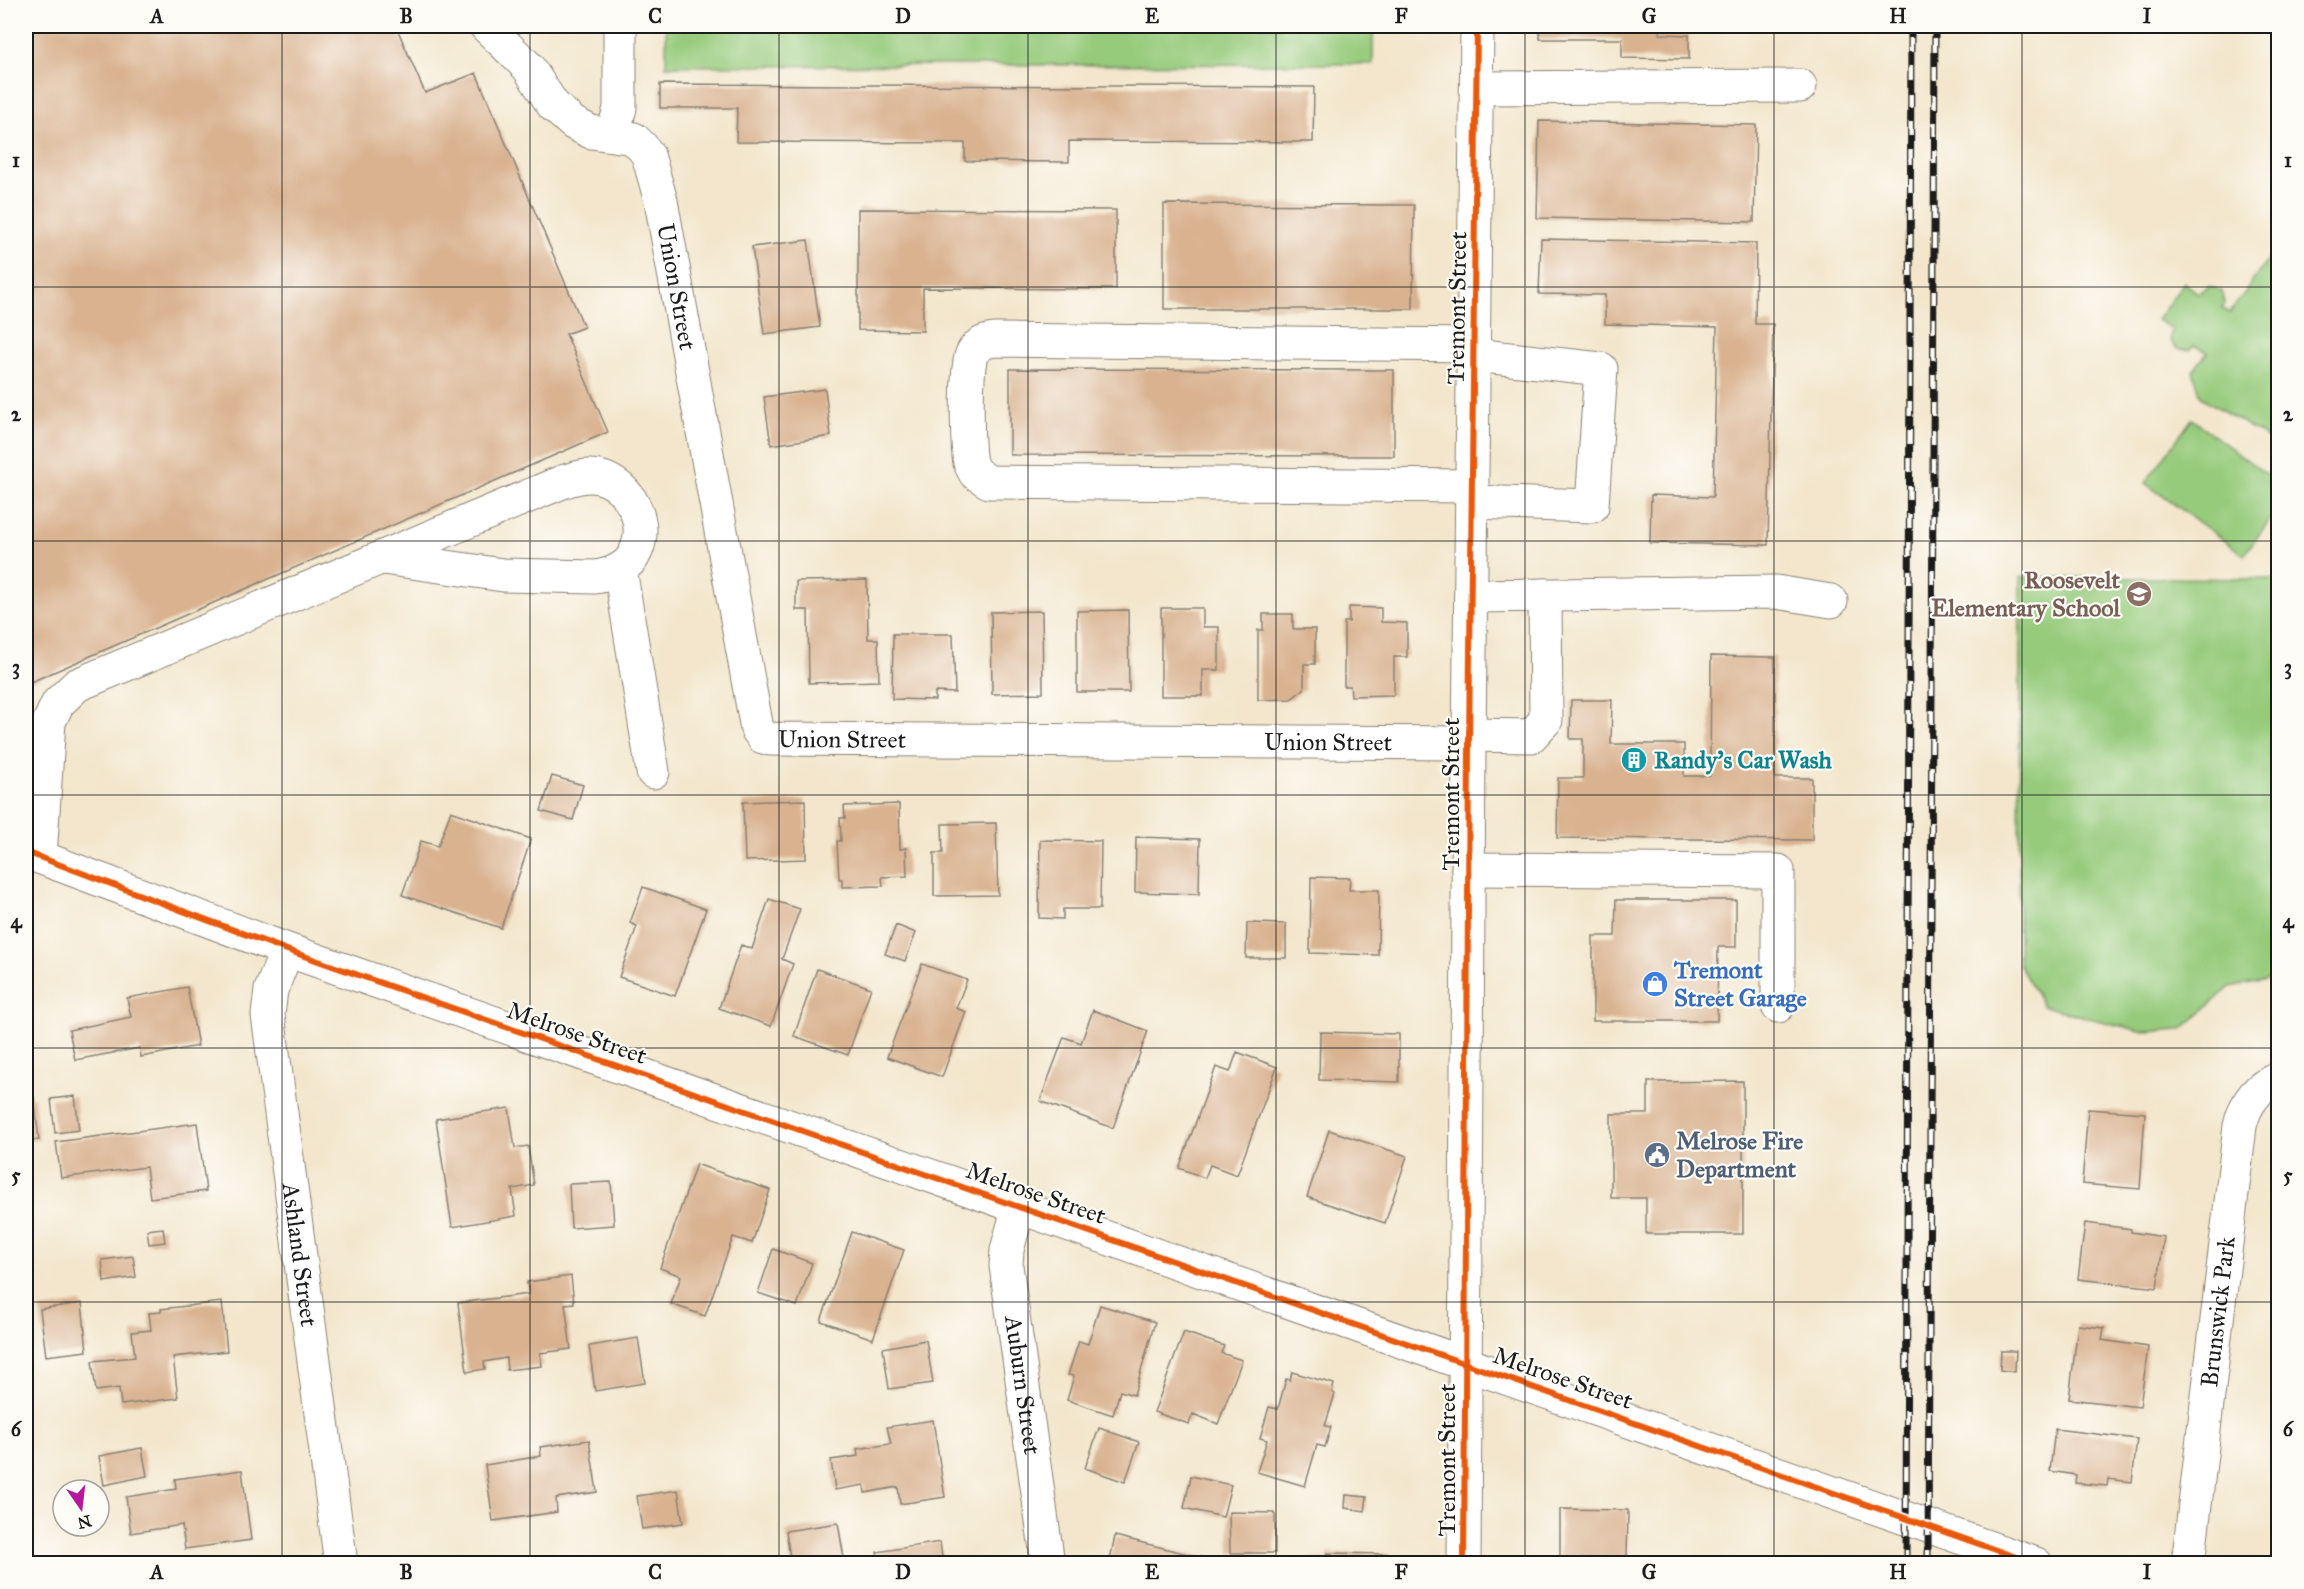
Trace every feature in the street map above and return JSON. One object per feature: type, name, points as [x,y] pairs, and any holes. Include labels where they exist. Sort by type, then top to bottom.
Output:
[{"type":"street","points":[[486,26],[528,67],[553,105],[568,120],[591,132],[613,134],[620,108],[620,26]]},
{"type":"street","name":"Tremont Street","points":[[1464,1563],[1469,739],[1477,26]]},
{"type":"street","points":[[1477,88],[1800,86]]},
{"type":"street","name":"Union Street","points":[[613,134],[634,139],[648,155],[661,201],[757,729],[763,737],[782,739],[1469,739]]},
{"type":"street","points":[[995,340],[1474,350],[1601,369],[1592,507],[1472,494],[989,482],[975,473],[970,464],[969,366],[974,350],[983,342],[995,340]]},
{"type":"street","points":[[33,855],[37,727],[68,691],[77,685],[562,482],[579,477],[597,476],[613,482],[626,491],[638,521],[637,550],[630,562],[608,575],[595,577],[503,575],[383,558]]},
{"type":"street","points":[[620,569],[653,772]]},
{"type":"street","points":[[1471,596],[1776,592],[1831,601]]},
{"type":"street","points":[[1469,739],[1531,736],[1546,720],[1545,595]]},
{"type":"street","name":"Melrose Street","points":[[33,855],[287,951],[2036,1563]]},
{"type":"street","points":[[1468,869],[1778,871],[1778,1006]]},
{"type":"street","name":"Ashland Street","points":[[287,951],[271,990],[268,1015],[341,1563]]},
{"type":"street","name":"Brunswick Park","points":[[2188,1563],[2240,1126],[2247,1104],[2254,1095],[2278,1079]]},
{"type":"street","name":"Auburn Street","points":[[1019,1206],[1007,1250],[1006,1266],[1048,1563]]},
{"type":"green space","points":[[666,26],[1373,26],[1373,64],[666,66]]},
{"type":"green space","points":[[2277,247],[2278,445],[2201,397],[2193,371],[2207,353],[2194,345],[2189,350],[2179,350],[2171,341],[2172,329],[2157,320],[2184,282],[2198,293],[2209,286],[2222,291],[2225,303],[2222,308],[2230,313]]},
{"type":"green space","points":[[2192,419],[2278,483],[2278,509],[2244,555],[2145,483]]},
{"type":"green space","points":[[2020,577],[2278,579],[2278,965],[2267,980],[2230,987],[2181,1030],[2144,1032],[2043,1006],[2019,965]]},
{"type":"building","points":[[26,26],[396,26],[425,93],[476,73],[584,327],[566,334],[608,432],[26,684]]},
{"type":"building","points":[[1540,26],[1660,26],[1660,34],[1689,35],[1689,59],[1622,58],[1622,39],[1540,39]]},
{"type":"building","points":[[660,84],[1314,87],[1313,142],[1069,141],[1069,162],[965,161],[965,143],[736,142],[737,108],[660,108]]},
{"type":"building","points":[[1539,121],[1756,125],[1754,222],[1537,218]]},
{"type":"building","points":[[1164,204],[1414,205],[1413,309],[1164,309]]},
{"type":"building","points":[[858,209],[1116,210],[1116,289],[923,288],[923,331],[858,330]]},
{"type":"building","points":[[1541,239],[1756,243],[1755,324],[1773,324],[1768,545],[1650,543],[1651,495],[1713,497],[1717,327],[1605,324],[1605,295],[1539,294]]},
{"type":"building","points":[[808,240],[820,327],[764,334],[752,247]]},
{"type":"building","points":[[1010,369],[1394,370],[1394,456],[1010,455]]},
{"type":"building","points":[[825,389],[831,436],[771,445],[764,397]]},
{"type":"building","points":[[867,580],[868,639],[878,639],[879,681],[809,683],[808,610],[796,610],[796,581]]},
{"type":"building","points":[[1349,607],[1381,608],[1381,622],[1407,623],[1407,657],[1394,657],[1394,695],[1351,696],[1350,686],[1344,686],[1344,622],[1349,622]]},
{"type":"building","points":[[1161,608],[1203,608],[1203,627],[1219,627],[1219,670],[1203,670],[1203,696],[1161,696]]},
{"type":"building","points":[[1128,610],[1129,692],[1077,692],[1077,611]]},
{"type":"building","points":[[1042,611],[1043,693],[992,694],[991,612]]},
{"type":"building","points":[[1263,614],[1293,614],[1293,629],[1315,629],[1315,664],[1304,664],[1304,689],[1291,699],[1258,700],[1258,630],[1263,630]]},
{"type":"building","points":[[893,634],[953,634],[955,693],[935,692],[935,700],[892,699]]},
{"type":"building","name":"Randy's Car Wash","points":[[1711,656],[1775,657],[1775,778],[1812,778],[1812,840],[1557,838],[1558,778],[1583,778],[1583,739],[1570,739],[1571,700],[1612,700],[1611,744],[1684,744],[1684,776],[1710,776]]},
{"type":"building","points":[[552,776],[583,785],[573,820],[541,811]]},
{"type":"building","points":[[805,800],[806,859],[745,861],[743,802]]},
{"type":"building","points":[[899,804],[900,849],[906,848],[907,876],[882,877],[883,886],[842,887],[842,879],[839,879],[837,841],[841,841],[840,818],[845,818],[844,806]]},
{"type":"building","points":[[451,811],[531,839],[501,928],[402,895],[421,841],[438,846]]},
{"type":"building","points":[[996,823],[998,895],[934,896],[934,853],[943,853],[942,824]]},
{"type":"building","points":[[1136,837],[1200,839],[1199,894],[1135,892]]},
{"type":"building","points":[[1040,840],[1101,841],[1100,909],[1063,909],[1063,919],[1039,918]]},
{"type":"building","points":[[1311,877],[1350,878],[1349,890],[1379,890],[1378,955],[1310,953]]},
{"type":"building","points":[[643,887],[706,909],[675,996],[619,977],[637,926],[630,923]]},
{"type":"building","points":[[769,899],[800,909],[782,959],[793,964],[771,1026],[719,1008],[741,945],[752,949]]},
{"type":"building","name":"Tremont Street Garage","points":[[1616,900],[1736,900],[1736,947],[1718,947],[1717,1021],[1593,1021],[1593,936],[1615,936]]},
{"type":"building","points":[[1247,923],[1286,924],[1286,958],[1246,958]]},
{"type":"building","points":[[896,925],[916,933],[905,961],[885,954]]},
{"type":"building","points":[[922,964],[967,980],[956,1008],[966,1012],[942,1077],[887,1057]]},
{"type":"building","points":[[817,969],[871,988],[848,1055],[794,1036]]},
{"type":"building","points":[[187,987],[198,1046],[141,1057],[140,1048],[75,1060],[69,1030],[131,1017],[127,998]]},
{"type":"building","points":[[1093,1010],[1148,1031],[1113,1128],[1040,1101],[1064,1037],[1081,1043]]},
{"type":"building","points":[[1320,1032],[1399,1034],[1399,1082],[1319,1080]]},
{"type":"building","points":[[1237,1052],[1277,1067],[1237,1175],[1210,1165],[1205,1178],[1179,1168],[1216,1067],[1230,1072]]},
{"type":"building","points":[[1743,1081],[1743,1234],[1646,1234],[1646,1198],[1611,1198],[1611,1114],[1648,1114],[1648,1082]]},
{"type":"building","points":[[75,1096],[79,1130],[55,1133],[51,1099]]},
{"type":"building","points":[[34,1097],[39,1140],[26,1141],[26,1098]]},
{"type":"building","points":[[509,1108],[515,1148],[528,1146],[534,1185],[512,1189],[516,1216],[452,1227],[436,1119]]},
{"type":"building","points":[[2088,1109],[2145,1113],[2140,1189],[2082,1184]]},
{"type":"building","points":[[197,1123],[206,1191],[150,1198],[146,1167],[61,1178],[56,1142]]},
{"type":"building","points":[[1329,1130],[1407,1156],[1385,1223],[1307,1197]]},
{"type":"building","points":[[696,1164],[770,1190],[752,1243],[733,1237],[705,1316],[671,1304],[681,1276],[660,1268]]},
{"type":"building","points":[[611,1182],[614,1225],[571,1228],[569,1184]]},
{"type":"building","points":[[2085,1223],[2131,1229],[2131,1232],[2164,1237],[2157,1288],[2078,1279]]},
{"type":"building","points":[[163,1228],[165,1242],[149,1244],[147,1230]]},
{"type":"building","points":[[852,1232],[904,1250],[873,1339],[821,1321]]},
{"type":"building","points":[[773,1249],[812,1263],[797,1306],[758,1293]]},
{"type":"building","points":[[133,1256],[136,1277],[104,1282],[102,1260]]},
{"type":"building","points":[[571,1276],[574,1303],[565,1304],[571,1349],[540,1353],[542,1366],[507,1370],[506,1358],[484,1362],[485,1369],[467,1372],[458,1303],[529,1294],[527,1282]]},
{"type":"building","points":[[222,1302],[227,1351],[173,1357],[178,1398],[121,1405],[119,1388],[96,1391],[92,1361],[135,1357],[132,1332],[151,1330],[149,1313],[161,1312],[161,1309]]},
{"type":"building","points":[[82,1303],[87,1351],[46,1356],[40,1309]]},
{"type":"building","points":[[1100,1305],[1155,1322],[1134,1395],[1120,1391],[1113,1415],[1067,1400],[1074,1376],[1068,1375],[1079,1341],[1088,1344]]},
{"type":"building","points":[[2078,1325],[2104,1328],[2102,1340],[2148,1347],[2140,1407],[2069,1399]]},
{"type":"building","points":[[1184,1332],[1224,1346],[1221,1353],[1242,1360],[1218,1424],[1193,1414],[1189,1424],[1154,1412]]},
{"type":"building","points":[[638,1338],[645,1383],[595,1391],[589,1346]]},
{"type":"building","points":[[926,1340],[933,1383],[889,1389],[883,1348]]},
{"type":"building","points":[[2001,1351],[2016,1351],[2015,1372],[2000,1370]]},
{"type":"building","points":[[1292,1372],[1334,1384],[1332,1392],[1335,1394],[1325,1426],[1331,1427],[1325,1447],[1317,1445],[1305,1486],[1257,1472],[1267,1440],[1260,1438],[1269,1407],[1278,1409],[1286,1379],[1290,1380]]},
{"type":"building","points":[[933,1420],[945,1497],[900,1504],[898,1487],[865,1493],[864,1485],[835,1490],[831,1460],[858,1456],[857,1449],[891,1444],[887,1427]]},
{"type":"building","points":[[1099,1428],[1139,1442],[1125,1482],[1085,1468]]},
{"type":"building","points":[[2055,1429],[2137,1439],[2132,1482],[2108,1479],[2107,1486],[2075,1483],[2076,1475],[2050,1471]]},
{"type":"building","points":[[589,1440],[597,1492],[556,1498],[557,1512],[493,1521],[485,1465],[541,1456],[540,1447]]},
{"type":"building","points":[[142,1448],[147,1476],[111,1484],[111,1478],[103,1478],[99,1456]]},
{"type":"building","points":[[242,1470],[251,1540],[185,1549],[182,1525],[131,1533],[126,1497],[176,1489],[175,1479]]},
{"type":"building","points":[[1191,1476],[1231,1485],[1223,1517],[1184,1508]]},
{"type":"building","points":[[678,1490],[683,1523],[642,1529],[637,1496]]},
{"type":"building","points":[[1346,1495],[1367,1497],[1365,1511],[1345,1508]]},
{"type":"building","points":[[1560,1509],[1628,1510],[1627,1560],[1560,1559]]},
{"type":"building","points":[[1229,1512],[1275,1513],[1275,1553],[1230,1553]]},
{"type":"building","points":[[838,1523],[845,1564],[791,1564],[786,1531]]},
{"type":"building","points":[[1115,1536],[1204,1558],[1203,1564],[1109,1564]]},
{"type":"building","points":[[940,1542],[943,1564],[879,1564],[877,1552]]},
{"type":"building","points":[[1327,1553],[1390,1554],[1390,1564],[1307,1564],[1307,1558],[1327,1558]]},
{"type":"railway","points":[[1906,1564],[1911,26]]},
{"type":"railway","points":[[1928,1564],[1935,26]]},
{"type":"cycle path","points":[[1464,1564],[1469,743],[1477,26]]},
{"type":"cycle path","points":[[26,852],[287,950],[2036,1564]]},
{"type":"place","name":"Roosevelt Elementary School","points":[[2139,594]]},
{"type":"place","name":"Randy's Car Wash","points":[[1634,760]]},
{"type":"place","name":"Tremont Street Garage","points":[[1655,984]]},
{"type":"place","name":"Melrose Fire Department","points":[[1657,1155]]}]
